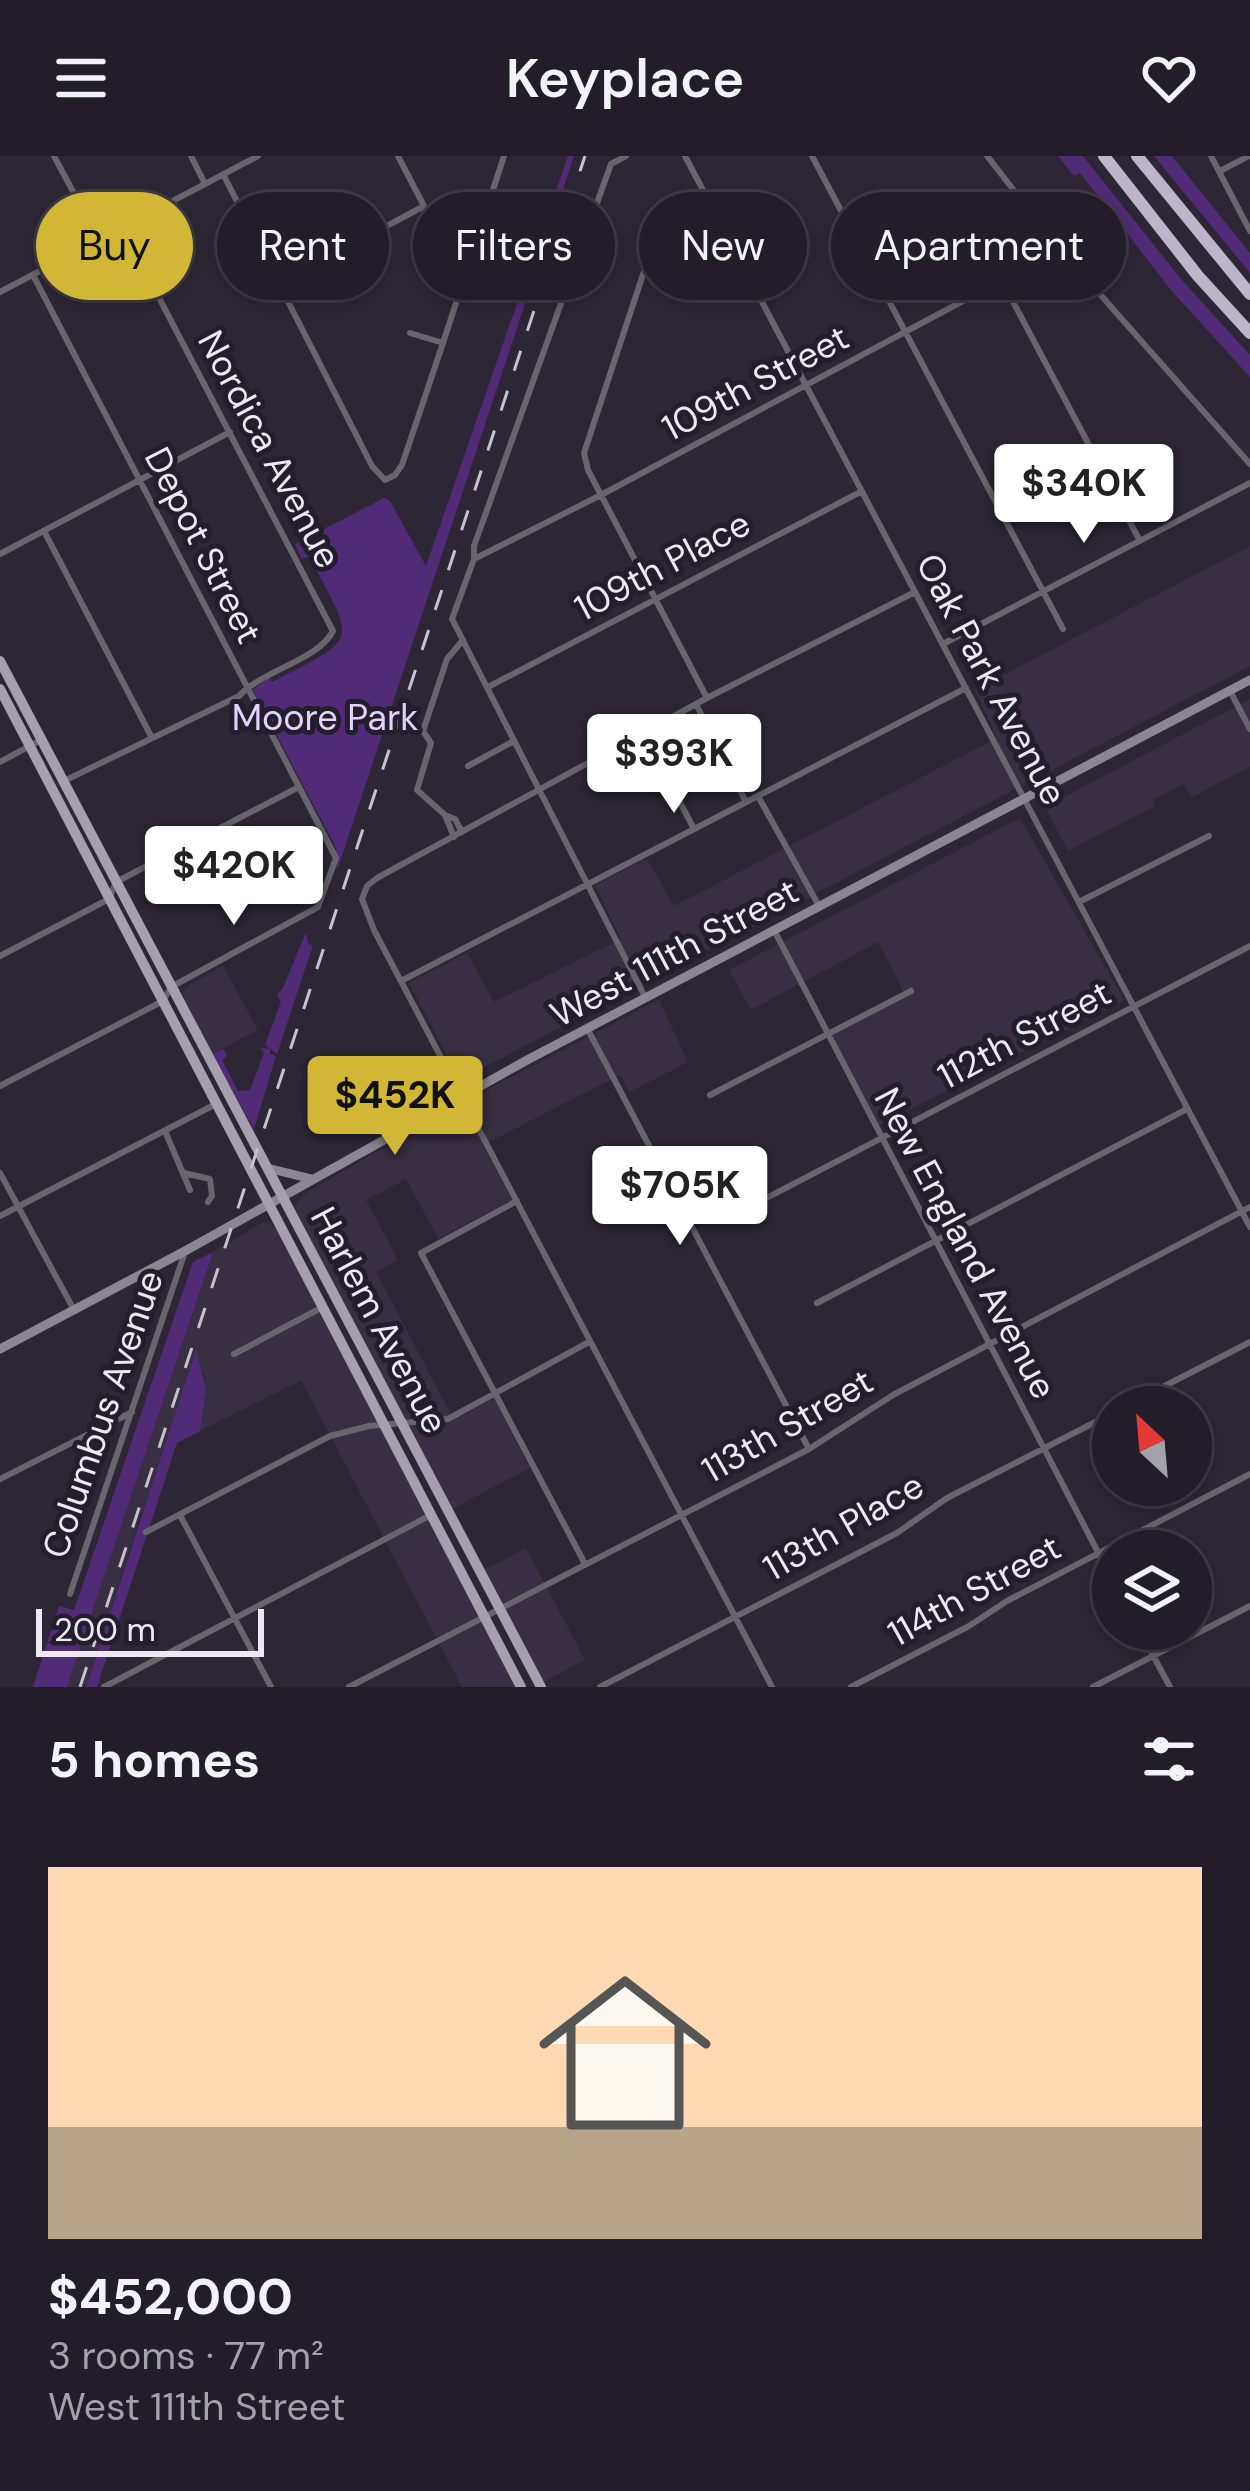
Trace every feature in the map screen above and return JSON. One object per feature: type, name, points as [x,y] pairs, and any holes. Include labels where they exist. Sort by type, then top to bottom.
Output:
[{"type":"highway","points":[[1104,156],[1198,276],[1250,333]]},
{"type":"highway","points":[[1138,156],[1250,293]]},
{"type":"main road","name":"Harlem Avenue","points":[[0,661],[109,899],[218,1103],[276,1199],[521,1687]]},
{"type":"main road","name":"West 111th Street","points":[[0,1348],[185,1251],[461,1095],[1250,680]]},
{"type":"main road","name":"Harlem Avenue","points":[[0,689],[63,782],[267,1168],[276,1199]]},
{"type":"main road","points":[[267,1168],[312,1179]]},
{"type":"main road","name":"Harlem Avenue","points":[[330,1304],[400,1423],[541,1687]]},
{"type":"street","points":[[54,156],[73,192]]},
{"type":"street","points":[[191,156],[205,184]]},
{"type":"street","points":[[190,192],[258,156]]},
{"type":"street","points":[[398,156],[417,192]]},
{"type":"street","points":[[492,192],[504,156]]},
{"type":"street","points":[[626,156],[611,164],[452,620],[646,997]]},
{"type":"street","name":"Oak Park Avenue","points":[[685,156],[704,192]]},
{"type":"street","points":[[812,156],[1064,629]]},
{"type":"street","points":[[987,156],[1015,192]]},
{"type":"street","points":[[1211,156],[1250,231]]},
{"type":"street","points":[[1219,172],[1249,156]]},
{"type":"street","points":[[223,174],[232,192]]},
{"type":"street","points":[[0,292],[36,273]]},
{"type":"street","name":"Depot Street","points":[[33,275],[336,858],[318,907],[172,987]]},
{"type":"street","points":[[639,286],[584,453],[601,495],[707,698]]},
{"type":"street","name":"Nordica Avenue","points":[[161,300],[329,619],[332,634],[326,643],[246,688]]},
{"type":"street","points":[[286,300],[371,466],[386,479],[402,465],[457,300]]},
{"type":"street","name":"Oak Park Avenue","points":[[761,300],[1187,1109],[1246,1209],[1250,1227]]},
{"type":"street","name":"109th Street","points":[[474,559],[966,300]]},
{"type":"street","points":[[1012,300],[1140,541]]},
{"type":"street","points":[[1105,300],[1250,464]]},
{"type":"street","points":[[410,333],[442,343]]},
{"type":"street","points":[[0,554],[230,431]]},
{"type":"street","points":[[943,644],[1250,483]]},
{"type":"street","name":"109th Place","points":[[487,688],[862,491]]},
{"type":"street","points":[[44,530],[152,738]]},
{"type":"street","points":[[772,1687],[362,908],[363,892],[377,878],[695,704],[915,592]]},
{"type":"street","points":[[458,834],[455,818],[445,815],[418,790],[431,743],[423,730],[447,659],[463,640]]},
{"type":"street","points":[[63,782],[246,688]]},
{"type":"street","points":[[401,982],[966,688]]},
{"type":"street","points":[[1229,691],[1250,729]]},
{"type":"street","points":[[662,770],[715,742],[695,704]]},
{"type":"street","points":[[468,766],[514,740]]},
{"type":"street","points":[[0,762],[36,743]]},
{"type":"street","points":[[694,830],[674,791],[726,764],[746,802]]},
{"type":"street","points":[[0,956],[109,899],[116,882],[299,788]]},
{"type":"street","points":[[758,796],[819,906]]},
{"type":"street","points":[[1079,902],[1209,836]]},
{"type":"street","name":"New England Avenue","points":[[774,930],[1092,1541]]},
{"type":"street","name":"112th Street","points":[[759,1202],[1250,946]]},
{"type":"street","points":[[0,1086],[163,1000],[172,987]]},
{"type":"street","points":[[710,1095],[911,991]]},
{"type":"street","points":[[587,1028],[809,1449]]},
{"type":"street","points":[[0,1216],[218,1103]]},
{"type":"street","points":[[817,1303],[1187,1109]]},
{"type":"street","points":[[165,1131],[190,1190]]},
{"type":"street","points":[[0,1173],[74,1310]]},
{"type":"street","points":[[184,1173],[210,1179],[208,1202]]},
{"type":"street","points":[[517,1202],[422,1252],[585,1564]]},
{"type":"street","name":"113th Street","points":[[349,1687],[809,1449],[893,1395],[1246,1209]]},
{"type":"street","name":"Columbus Avenue","points":[[70,1594],[185,1251]]},
{"type":"street","points":[[234,1354],[330,1304]]},
{"type":"street","points":[[146,1532],[331,1436],[385,1424],[448,1419],[589,1342]]},
{"type":"street","points":[[1165,1386],[1250,1342]]},
{"type":"street","points":[[0,1478],[132,1412]]},
{"type":"street","name":"113th Place","points":[[600,1687],[897,1533],[947,1498],[1092,1424]]},
{"type":"street","name":"114th Street","points":[[1141,1530],[1250,1474]]},
{"type":"street","points":[[104,1687],[432,1514]]},
{"type":"street","points":[[180,1515],[271,1687]]},
{"type":"street","name":"114th Street","points":[[851,1687],[1092,1555]]},
{"type":"street","points":[[1093,1687],[1250,1606]]},
{"type":"street","points":[[1151,1650],[1170,1687]]},
{"type":"shaded area","points":[[1250,546],[1250,666],[460,1080],[409,983],[467,953],[494,1002],[621,939],[595,885],[647,859],[674,906],[997,738],[975,690]]},
{"type":"shaded area","points":[[1250,699],[1250,767],[1192,797],[1183,784],[1153,800],[1155,806],[1068,851],[1045,807]]},
{"type":"shaded area","points":[[1020,818],[1124,1000],[878,1126],[829,1031],[904,992],[878,942],[751,1010],[729,970]]},
{"type":"shaded area","points":[[223,966],[258,1030],[212,1054],[182,994]]},
{"type":"shaded area","points":[[659,1000],[688,1062],[629,1092],[621,1076],[614,1078],[483,1145],[512,1200],[438,1238],[406,1179],[366,1200],[398,1260],[376,1272],[454,1420],[494,1398],[530,1468],[452,1509],[296,1204],[303,1195],[448,1110]]},
{"type":"shaded area","points":[[263,1222],[274,1226],[282,1238],[518,1687],[462,1687],[301,1380],[200,1431],[206,1389],[203,1370],[141,1515],[86,1687],[67,1687],[213,1252]]},
{"type":"shaded area","points":[[526,1548],[585,1660],[541,1683],[483,1570]]},
{"type":"green space","name":"Moore Park","points":[[568,156],[574,156],[562,192],[556,192]]},
{"type":"green space","points":[[1058,156],[1083,156],[1112,192],[1095,192],[1080,173],[1074,176]]},
{"type":"green space","points":[[1154,156],[1172,156],[1250,253],[1250,273]]},
{"type":"green space","points":[[1126,210],[1250,355],[1250,377],[1126,232]]},
{"type":"green space","name":"Moore Park","points":[[518,300],[526,300],[337,871],[336,848],[253,690],[269,677],[272,682],[322,655],[342,635],[335,606],[309,556],[302,559],[295,544],[384,498],[426,566]]},
{"type":"green space","points":[[306,932],[308,944],[313,945],[277,1054],[265,1045],[281,1002],[277,994]]},
{"type":"green space","points":[[260,1048],[276,1056],[254,1129],[212,1054],[224,1049],[227,1056],[222,1060],[238,1091],[250,1090],[264,1053]]},
{"type":"green space","points":[[213,1252],[67,1687],[33,1687],[59,1606],[74,1610],[193,1262]]},
{"type":"green space","points":[[196,1350],[206,1389],[200,1431],[177,1443],[97,1687],[86,1687]]},
{"type":"railway","points":[[80,1687],[585,156]]}]
